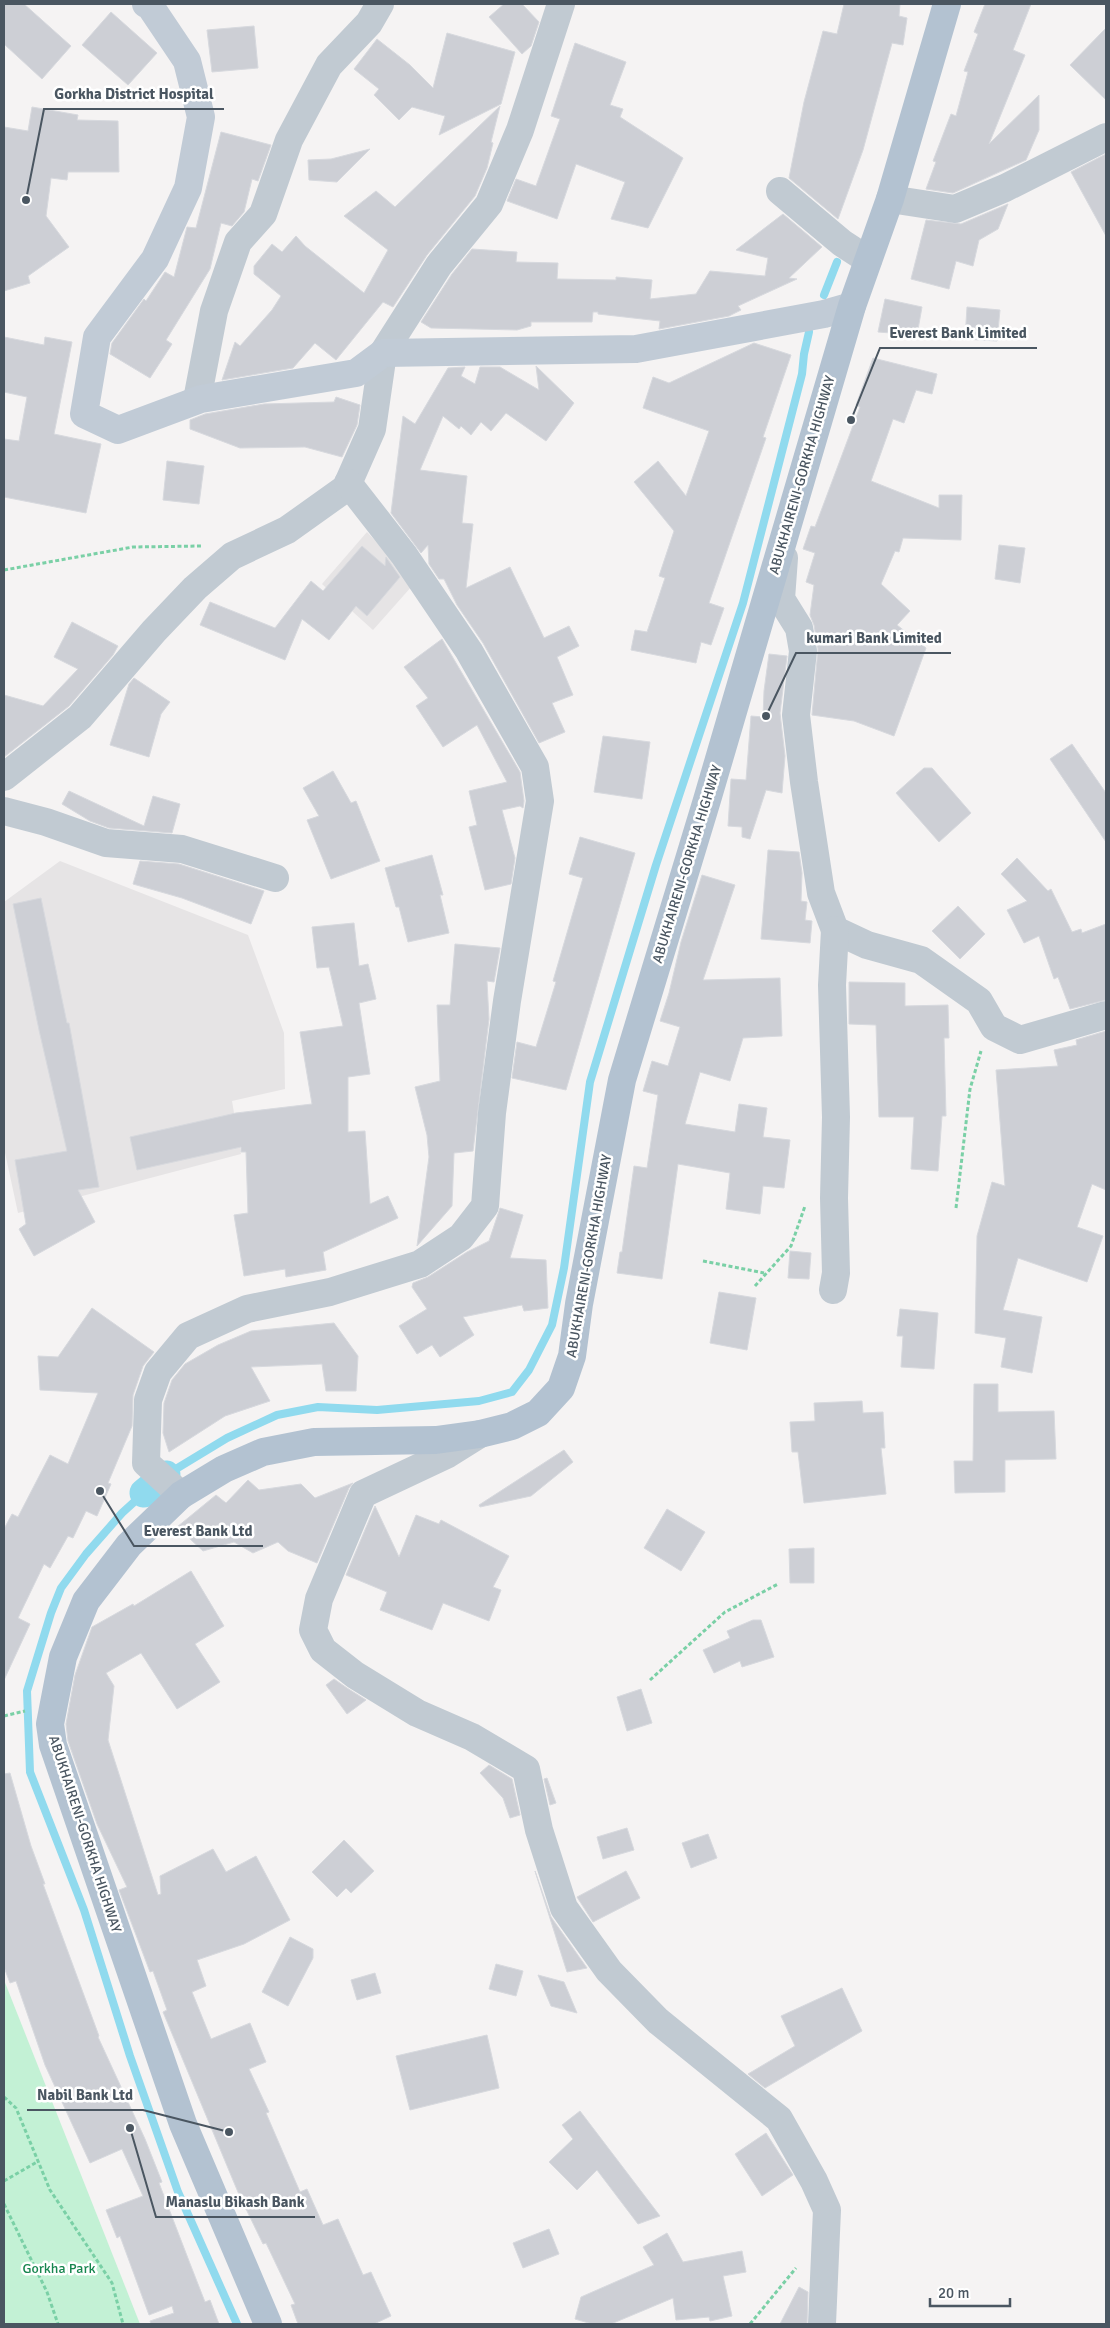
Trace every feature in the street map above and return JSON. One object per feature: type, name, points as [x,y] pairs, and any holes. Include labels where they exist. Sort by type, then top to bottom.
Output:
[{"type":"main road","name":"ABUKHAIRENI-GORKHA HIGHWAY","points":[[268,2324],[183,2124],[53,1744],[50,1724],[63,1657],[86,1601],[129,1545],[181,1496],[224,1469],[263,1452],[314,1442],[436,1440],[480,1434],[512,1426],[538,1413],[561,1388],[572,1356],[581,1294],[622,1080],[852,306],[890,199],[947,4]]},
{"type":"street","points":[[146,4],[150,6],[188,61],[200,117],[188,188],[180,206],[155,259],[97,337],[84,414],[118,430],[197,400],[356,373],[383,353],[439,265],[489,204],[520,130],[560,4]]},
{"type":"street","points":[[197,400],[214,311],[238,242],[262,214],[289,140],[329,65],[368,23],[380,4]]},
{"type":"street","points":[[890,199],[955,209],[1005,188],[1106,137]]},
{"type":"street","points":[[780,191],[842,243],[868,260]]},
{"type":"street","points":[[383,353],[636,349],[824,314],[852,306]]},
{"type":"street","points":[[4,777],[80,717],[181,602],[232,556],[287,530],[346,488],[372,429],[383,353]]},
{"type":"street","points":[[181,1496],[146,1463],[148,1400],[158,1372],[188,1336],[247,1309],[330,1292],[420,1264],[461,1237],[485,1206],[492,1113],[540,801],[535,767],[469,651],[404,554],[348,483]]},
{"type":"street","points":[[786,532],[781,599],[800,628],[803,651],[796,715],[821,893],[835,930],[832,985],[836,1117],[834,1198],[836,1273],[833,1290]]},
{"type":"street","points":[[4,811],[46,822],[106,843],[182,849],[276,878]]},
{"type":"street","points":[[835,930],[867,945],[921,960],[979,1001],[994,1027],[1020,1040],[1106,1015]]},
{"type":"street","points":[[480,1434],[448,1454],[363,1494],[319,1598],[312,1630],[323,1650],[355,1675],[417,1713],[472,1737],[526,1769],[539,1830],[564,1908],[609,1970],[658,2021],[779,2120],[814,2181],[826,2210],[822,2324]]},
{"type":"path","points":[[4,570],[133,547],[212,546],[232,556]]},
{"type":"path","points":[[956,1208],[970,1089],[983,1043],[994,1027]]},
{"type":"path","points":[[755,1286],[764,1273],[791,1246],[806,1204]]},
{"type":"path","points":[[703,1262],[764,1273]]},
{"type":"path","points":[[650,1680],[725,1612],[778,1584]]},
{"type":"path","points":[[4,2097],[16,2108],[50,2190],[112,2283],[123,2324]]},
{"type":"path","points":[[4,2181],[37,2162]]},
{"type":"path","points":[[4,2204],[47,2292],[58,2324]]},
{"type":"path","points":[[750,2324],[798,2266]]},
{"type":"shaded area","points":[[367,532],[398,565],[412,586],[373,630],[322,584]]},
{"type":"shaded area","points":[[60,861],[248,935],[284,1033],[285,1089],[232,1101],[241,1154],[18,1213],[4,1148],[4,902]]},
{"type":"green space","name":"Gorkha Park","points":[[4,1980],[140,2324],[4,2324]]},
{"type":"building","points":[[4,4],[24,4],[71,46],[42,79],[4,44]]},
{"type":"building","points":[[504,4],[522,4],[539,22],[531,46],[522,54],[489,17]]},
{"type":"building","points":[[844,4],[900,4],[899,16],[907,18],[903,45],[892,43],[863,150],[838,219],[789,178],[804,102],[823,31],[837,34]]},
{"type":"building","points":[[985,4],[1031,4],[1013,50],[1025,55],[989,144],[1039,95],[1039,130],[1026,160],[953,193],[926,189],[936,162],[933,161],[951,114],[956,116],[968,72],[964,71],[978,34],[974,32]]},
{"type":"building","points":[[111,12],[157,53],[128,85],[82,45]]},
{"type":"building","points":[[254,26],[258,68],[212,72],[207,30]]},
{"type":"building","points":[[1106,28],[1106,100],[1070,65]]},
{"type":"building","points":[[447,33],[515,52],[501,104],[439,135],[445,116],[412,107],[399,120],[374,95],[379,89],[354,69],[377,39],[410,65],[433,88]]},
{"type":"building","points":[[575,43],[626,62],[610,105],[623,109],[620,117],[683,158],[648,228],[611,219],[625,182],[576,164],[557,219],[507,201],[516,179],[536,186],[560,119],[551,116]]},
{"type":"building","points":[[500,106],[487,168],[475,196],[427,255],[393,307],[383,302],[336,360],[315,343],[293,368],[222,380],[235,342],[240,346],[272,310],[281,296],[254,274],[254,266],[272,244],[282,252],[296,236],[305,246],[364,293],[388,250],[344,216],[376,191],[395,207]]},
{"type":"building","points":[[32,107],[78,115],[77,120],[118,121],[119,172],[68,172],[67,180],[51,178],[46,216],[69,247],[28,276],[30,283],[4,291],[4,127],[28,131]]},
{"type":"building","points":[[221,132],[271,145],[258,181],[252,179],[244,212],[232,226],[221,223],[210,269],[166,340],[172,344],[150,378],[110,354],[112,343],[144,299],[146,301],[165,272],[174,277],[187,227],[196,228]]},
{"type":"building","points":[[370,149],[337,182],[309,180],[308,160],[331,159]]},
{"type":"building","points":[[1106,154],[1106,236],[1071,172]]},
{"type":"building","points":[[1008,204],[998,229],[979,240],[973,266],[956,261],[949,289],[911,279],[926,220],[961,224]]},
{"type":"building","points":[[783,214],[822,247],[789,278],[797,279],[738,306],[741,310],[729,316],[659,329],[660,321],[598,314],[598,312],[593,312],[592,322],[531,322],[531,326],[517,330],[431,328],[421,322],[452,274],[472,249],[517,252],[516,262],[558,263],[557,279],[616,280],[616,277],[652,280],[650,299],[696,294],[710,271],[765,276],[768,258],[736,250]]},
{"type":"building","points":[[885,299],[922,307],[917,335],[878,332]]},
{"type":"building","points":[[967,307],[1000,310],[997,341],[965,339]]},
{"type":"building","points":[[4,337],[44,345],[45,337],[72,342],[54,434],[101,444],[86,513],[4,497],[4,439],[19,441],[27,397],[4,392]]},
{"type":"building","points":[[754,343],[791,355],[763,437],[766,438],[709,603],[724,608],[711,645],[701,642],[696,663],[631,650],[635,630],[647,632],[665,578],[659,576],[674,531],[634,482],[658,461],[686,496],[709,431],[643,408],[653,377],[669,383]]},
{"type":"building","points":[[873,358],[937,374],[932,394],[916,390],[904,423],[893,419],[871,481],[939,508],[939,495],[962,495],[961,540],[903,538],[899,552],[895,551],[881,584],[910,611],[897,625],[926,648],[894,736],[854,721],[812,715],[818,649],[814,625],[810,615],[814,585],[806,582],[815,553],[803,549],[811,526],[815,527],[860,407],[856,405]]},
{"type":"building","points":[[536,366],[574,403],[546,441],[506,413],[491,431],[481,422],[471,435],[461,426],[459,429],[443,416],[420,470],[467,476],[462,523],[473,524],[466,588],[510,567],[544,638],[569,626],[579,646],[557,657],[573,695],[552,703],[565,732],[539,743],[483,643],[457,605],[444,579],[439,579],[429,564],[428,545],[421,553],[391,513],[403,416],[415,424],[448,368],[465,367],[461,376],[475,384],[480,367],[500,367],[539,390]]},
{"type":"building","points":[[336,397],[360,405],[357,425],[342,457],[305,447],[240,448],[190,429],[190,420],[205,414],[264,404],[334,402]]},
{"type":"building","points":[[167,461],[204,466],[199,504],[163,500]]},
{"type":"building","points":[[999,545],[1025,548],[1020,583],[995,579]]},
{"type":"building","points":[[362,546],[385,566],[386,557],[400,577],[367,616],[356,606],[329,640],[302,619],[285,660],[200,625],[210,602],[275,628],[311,581],[323,591]]},
{"type":"building","points":[[72,622],[118,646],[113,655],[69,706],[4,757],[4,695],[43,706],[78,669],[54,657]]},
{"type":"building","points":[[442,639],[520,772],[524,801],[523,808],[520,806],[502,810],[515,858],[511,884],[485,890],[469,827],[477,825],[469,791],[507,782],[477,725],[443,747],[416,706],[428,698],[404,667]]},
{"type":"building","points":[[769,654],[787,656],[780,713],[785,756],[782,793],[766,790],[750,839],[742,837],[742,827],[728,826],[731,779],[746,780],[751,716],[763,717]]},
{"type":"building","points":[[134,678],[170,702],[161,714],[149,757],[110,745],[129,684]]},
{"type":"building","points":[[603,736],[650,742],[642,799],[594,792]]},
{"type":"building","points":[[1072,744],[1106,793],[1106,842],[1050,759]]},
{"type":"building","points":[[924,768],[932,768],[971,813],[939,842],[896,793]]},
{"type":"building","points":[[333,771],[351,803],[356,801],[380,861],[331,879],[307,820],[319,816],[303,788]]},
{"type":"building","points":[[69,791],[144,826],[153,796],[180,804],[172,833],[109,828],[90,821],[62,804]]},
{"type":"building","points":[[580,837],[635,853],[566,1090],[512,1078],[517,1042],[536,1047],[556,982],[553,981],[583,878],[569,874]]},
{"type":"building","points":[[768,850],[799,852],[802,873],[801,901],[807,902],[805,920],[812,921],[810,943],[761,939]]},
{"type":"building","points":[[432,855],[443,895],[440,895],[449,933],[408,942],[399,907],[396,907],[385,868]]},
{"type":"building","points":[[1017,858],[1048,891],[1051,889],[1072,932],[1081,929],[1082,933],[1106,924],[1106,1000],[1070,1009],[1058,977],[1054,979],[1039,936],[1024,943],[1007,910],[1027,901],[1001,874]]},
{"type":"building","points":[[140,861],[179,864],[264,891],[251,924],[182,898],[133,884]]},
{"type":"building","points":[[702,875],[735,885],[703,980],[780,978],[782,1036],[743,1038],[730,1081],[700,1072],[685,1124],[735,1132],[739,1104],[767,1108],[763,1137],[790,1140],[784,1188],[763,1186],[760,1214],[726,1209],[730,1173],[678,1164],[662,1279],[617,1273],[620,1252],[622,1252],[634,1166],[647,1168],[658,1095],[643,1091],[652,1061],[668,1066],[680,1027],[660,1021],[669,993],[681,942]]},
{"type":"building","points":[[41,898],[67,1023],[69,1023],[99,1187],[78,1190],[95,1222],[34,1256],[19,1229],[26,1224],[15,1160],[67,1151],[39,1030],[13,904]]},
{"type":"building","points":[[958,906],[985,934],[960,959],[932,931]]},
{"type":"building","points":[[354,923],[359,966],[368,964],[376,999],[359,1003],[370,1074],[348,1077],[348,1132],[365,1131],[370,1204],[388,1196],[398,1218],[323,1252],[326,1270],[286,1277],[285,1269],[244,1276],[234,1215],[248,1213],[246,1152],[241,1152],[241,1147],[137,1170],[130,1137],[236,1113],[312,1104],[300,1032],[343,1026],[329,967],[317,968],[312,927]]},
{"type":"building","points":[[455,944],[500,948],[494,982],[487,981],[489,1019],[473,1151],[454,1153],[452,1206],[417,1246],[429,1157],[427,1135],[415,1087],[440,1081],[437,1005],[450,1005]]},
{"type":"building","points":[[849,982],[905,983],[905,1006],[948,1005],[949,1038],[944,1038],[946,1116],[942,1116],[938,1171],[911,1169],[914,1117],[879,1117],[876,1025],[849,1024]]},
{"type":"building","points":[[1106,1031],[1106,1190],[1092,1184],[1077,1227],[1103,1236],[1087,1282],[1018,1258],[1003,1310],[1042,1317],[1032,1373],[1001,1367],[1006,1338],[975,1333],[977,1236],[992,1182],[1005,1186],[996,1070],[1058,1066],[1054,1050],[1077,1045],[1076,1040]]},
{"type":"building","points":[[500,1208],[523,1215],[510,1258],[546,1260],[548,1308],[524,1311],[522,1305],[463,1317],[474,1335],[440,1357],[432,1345],[417,1354],[399,1326],[427,1309],[412,1287],[413,1283],[428,1277],[467,1252],[489,1241]]},
{"type":"building","points":[[790,1251],[811,1253],[809,1279],[788,1278]]},
{"type":"building","points":[[719,1292],[756,1298],[747,1350],[710,1343]]},
{"type":"building","points":[[92,1308],[154,1352],[143,1366],[133,1395],[132,1426],[108,1483],[111,1484],[97,1516],[86,1511],[73,1538],[68,1536],[50,1568],[44,1564],[18,1618],[30,1624],[4,1680],[4,1529],[12,1514],[18,1517],[50,1455],[68,1464],[98,1393],[40,1390],[38,1356],[58,1357]]},
{"type":"building","points":[[900,1309],[938,1313],[934,1369],[901,1367],[903,1336],[897,1336]]},
{"type":"building","points":[[334,1323],[358,1356],[356,1391],[326,1391],[322,1364],[251,1367],[270,1401],[225,1416],[169,1452],[163,1433],[164,1403],[172,1380],[185,1364],[218,1345],[251,1331]]},
{"type":"building","points":[[974,1384],[998,1384],[998,1412],[1054,1411],[1056,1459],[1005,1460],[1005,1492],[955,1493],[954,1461],[973,1461]]},
{"type":"building","points":[[862,1401],[863,1413],[883,1412],[885,1448],[881,1448],[886,1494],[804,1503],[798,1452],[792,1452],[790,1422],[815,1421],[814,1403]]},
{"type":"building","points":[[564,1450],[573,1462],[531,1496],[480,1507],[479,1505]]},
{"type":"building","points":[[248,1480],[259,1490],[301,1484],[315,1498],[353,1483],[349,1488],[317,1563],[288,1551],[278,1542],[253,1553],[234,1542],[203,1551],[177,1527],[216,1495],[226,1503]]},
{"type":"building","points":[[375,1506],[399,1557],[416,1515],[439,1524],[441,1520],[509,1556],[493,1587],[501,1590],[489,1621],[443,1603],[432,1630],[380,1610],[387,1592],[346,1575]]},
{"type":"building","points":[[667,1509],[705,1532],[681,1571],[644,1548]]},
{"type":"building","points":[[814,1548],[814,1583],[790,1583],[789,1549]]},
{"type":"building","points":[[191,1571],[224,1626],[195,1644],[220,1682],[177,1709],[141,1653],[106,1673],[114,1686],[108,1740],[158,1895],[161,1894],[160,1876],[213,1849],[226,1872],[256,1856],[290,1920],[244,1944],[197,1960],[206,1986],[192,1992],[211,2039],[250,2023],[266,2062],[249,2069],[269,2112],[266,2113],[300,2192],[307,2189],[323,2225],[338,2219],[363,2275],[371,2272],[391,2316],[374,2324],[298,2324],[291,2305],[295,2304],[266,2243],[263,2244],[245,2209],[163,2012],[167,2010],[153,1971],[150,1972],[119,1890],[127,1887],[97,1824],[68,1741],[66,1724],[75,1675],[92,1627],[133,1604],[134,1606]]},
{"type":"building","points":[[753,1620],[761,1620],[774,1657],[742,1667],[740,1661],[714,1673],[703,1650],[730,1638],[727,1631]]},
{"type":"building","points":[[334,1679],[366,1700],[347,1714],[326,1685]]},
{"type":"building","points":[[641,1689],[652,1723],[627,1731],[617,1697]]},
{"type":"building","points":[[489,1765],[512,1779],[520,1815],[510,1818],[503,1798],[480,1773]]},
{"type":"building","points":[[10,1773],[31,1846],[45,1884],[43,1884],[98,2037],[145,2139],[162,2182],[159,2183],[205,2302],[210,2300],[219,2324],[151,2324],[150,2321],[174,2313],[172,2306],[149,2315],[120,2236],[117,2238],[106,2210],[143,2196],[122,2149],[90,2163],[45,2065],[16,1981],[10,1983],[4,1967],[4,1774]]},
{"type":"building","points":[[547,1778],[556,1803],[550,1805],[544,1779]]},
{"type":"building","points":[[627,1828],[634,1850],[603,1859],[597,1837]]},
{"type":"building","points":[[708,1834],[717,1858],[691,1868],[682,1843]]},
{"type":"building","points":[[344,1840],[374,1871],[351,1893],[346,1888],[337,1897],[312,1872]]},
{"type":"building","points":[[535,1871],[551,1917],[587,1968],[567,1972]]},
{"type":"building","points":[[626,1871],[640,1898],[593,1922],[577,1897]]},
{"type":"building","points":[[290,1937],[313,1949],[313,1958],[288,2006],[262,1992]]},
{"type":"building","points":[[496,1964],[523,1971],[516,1996],[489,1989]]},
{"type":"building","points":[[375,1973],[381,1993],[357,2000],[351,1980]]},
{"type":"building","points":[[538,1975],[564,1982],[577,2013],[551,2006]]},
{"type":"building","points":[[842,1988],[862,2031],[765,2088],[748,2074],[795,2046],[781,2016]]},
{"type":"building","points":[[487,2035],[499,2088],[410,2110],[396,2056]]},
{"type":"building","points":[[580,2111],[660,2216],[638,2224],[597,2170],[577,2190],[549,2162],[573,2139],[562,2125]]},
{"type":"building","points":[[766,2133],[793,2175],[762,2196],[735,2154]]},
{"type":"building","points":[[549,2229],[559,2254],[523,2268],[513,2243]]},
{"type":"building","points":[[667,2233],[683,2262],[742,2251],[746,2272],[723,2276],[732,2316],[710,2321],[709,2317],[676,2320],[673,2298],[611,2324],[592,2324],[575,2319],[581,2297],[654,2265],[643,2247]]},
{"type":"building","points":[[799,2287],[808,2292],[807,2324],[780,2324]]},
{"type":"waterway","points":[[824,295],[837,262]]},
{"type":"waterway","points":[[166,1475],[227,1438],[277,1415],[318,1407],[377,1410],[479,1401],[512,1392],[529,1370],[552,1325],[564,1268],[590,1082],[656,865],[743,603],[802,374],[809,332]]},
{"type":"waterway","points":[[144,1493],[166,1475]]},
{"type":"waterway","points":[[144,1493],[122,1513],[86,1554],[61,1588],[51,1613],[27,1691],[30,1772],[84,1910],[130,2056],[178,2192],[237,2324]]},
{"type":"place","name":"Gorkha District Hospital","points":[[26,200]]},
{"type":"place","name":"Everest Bank Limited","points":[[851,420]]},
{"type":"place","name":"kumari Bank Limited","points":[[766,716]]},
{"type":"place","name":"Everest Bank Ltd","points":[[100,1491]]},
{"type":"place","name":"Manaslu Bikash Bank","points":[[130,2128]]},
{"type":"place","name":"Nabil Bank Ltd","points":[[229,2132]]}]
